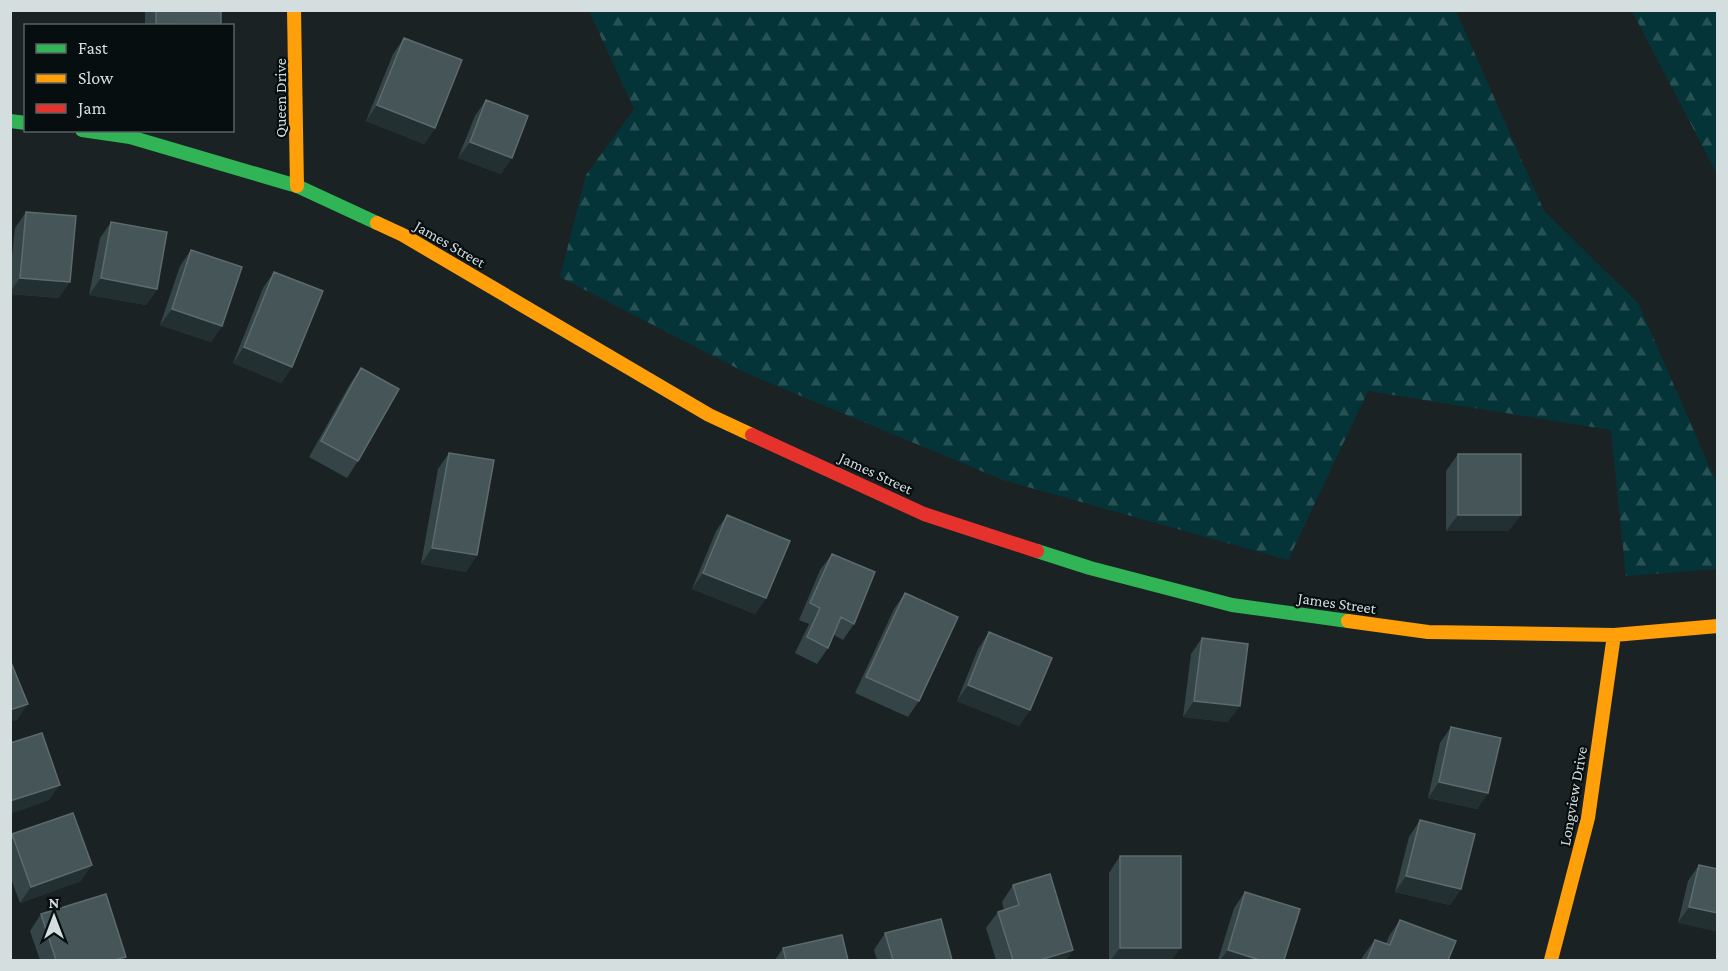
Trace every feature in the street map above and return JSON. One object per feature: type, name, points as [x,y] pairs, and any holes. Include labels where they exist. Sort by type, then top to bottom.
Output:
[{"type":"street","name":"Queen Drive","points":[[294,10],[297,186]]},
{"type":"street","name":"James Street","points":[[96,132],[130,137],[297,186],[403,235],[709,414],[924,514],[1090,568],[1232,605],[1428,632],[1614,635],[1718,626]]},
{"type":"street","name":"Longview Drive","points":[[1551,960],[1588,818],[1614,635]]},
{"type":"green space","points":[[589,11],[1456,11],[1544,211],[1638,303],[1717,484],[1717,569],[1626,576],[1611,430],[1368,391],[1288,560],[1003,480],[748,374],[560,277],[586,175],[634,109]]},
{"type":"green space","points":[[1632,11],[1717,11],[1717,174]]},
{"type":"building","points":[[156,10],[221,10],[221,24],[156,24]]},
{"type":"building","points":[[404,38],[462,60],[435,128],[377,105]]},
{"type":"building","points":[[486,100],[528,116],[512,158],[470,142]]},
{"type":"building","points":[[26,212],[76,216],[70,282],[20,278]]},
{"type":"building","points":[[111,222],[167,232],[157,289],[101,278]]},
{"type":"building","points":[[191,250],[242,267],[222,326],[172,309]]},
{"type":"building","points":[[274,272],[323,291],[292,367],[244,347]]},
{"type":"building","points":[[361,368],[399,389],[358,461],[321,441]]},
{"type":"building","points":[[449,453],[494,460],[477,555],[432,548]]},
{"type":"building","points":[[1458,454],[1521,454],[1521,515],[1458,515]]},
{"type":"building","points":[[727,515],[790,541],[766,598],[703,573]]},
{"type":"building","points":[[832,554],[875,572],[854,624],[841,617],[828,648],[807,637],[820,608],[810,603]]},
{"type":"building","points":[[905,593],[958,617],[919,701],[866,677]]},
{"type":"building","points":[[989,632],[1052,658],[1030,710],[968,685]]},
{"type":"building","points":[[1202,638],[1248,644],[1240,706],[1194,701]]},
{"type":"building","points":[[10,660],[28,704],[10,710]]},
{"type":"building","points":[[1451,727],[1501,738],[1488,793],[1439,782]]},
{"type":"building","points":[[42,733],[60,785],[10,801],[10,743]]},
{"type":"building","points":[[73,813],[92,865],[31,887],[12,834]]},
{"type":"building","points":[[1420,820],[1475,834],[1461,889],[1406,876]]},
{"type":"building","points":[[1120,856],[1181,856],[1181,948],[1120,948]]},
{"type":"building","points":[[1699,865],[1718,869],[1718,913],[1689,907]]},
{"type":"building","points":[[1050,874],[1073,950],[1040,960],[1013,960],[998,912],[1019,905],[1013,885]]},
{"type":"building","points":[[1245,892],[1300,909],[1284,960],[1260,960],[1228,950]]},
{"type":"building","points":[[106,894],[126,957],[114,960],[56,960],[41,914]]},
{"type":"building","points":[[941,919],[952,960],[893,960],[885,933]]},
{"type":"building","points":[[1400,920],[1456,941],[1448,960],[1367,960],[1375,940],[1390,945]]},
{"type":"building","points":[[842,935],[848,960],[786,960],[783,948]]},
{"type":"traffic: fast","points":[[10,121],[24,123]]},
{"type":"traffic: fast","points":[[96,132],[130,137],[297,186],[377,223]]},
{"type":"traffic: fast","points":[[1037,551],[1090,568],[1232,605],[1348,621]]},
{"type":"traffic: slow","points":[[294,10],[297,186]]},
{"type":"traffic: slow","points":[[377,223],[403,235],[709,415],[752,435]]},
{"type":"traffic: slow","points":[[1348,621],[1428,632],[1614,635],[1718,626]]},
{"type":"traffic: slow","points":[[1551,960],[1588,818],[1614,635]]},
{"type":"traffic: jam","points":[[752,435],[924,514],[1037,551]]}]
